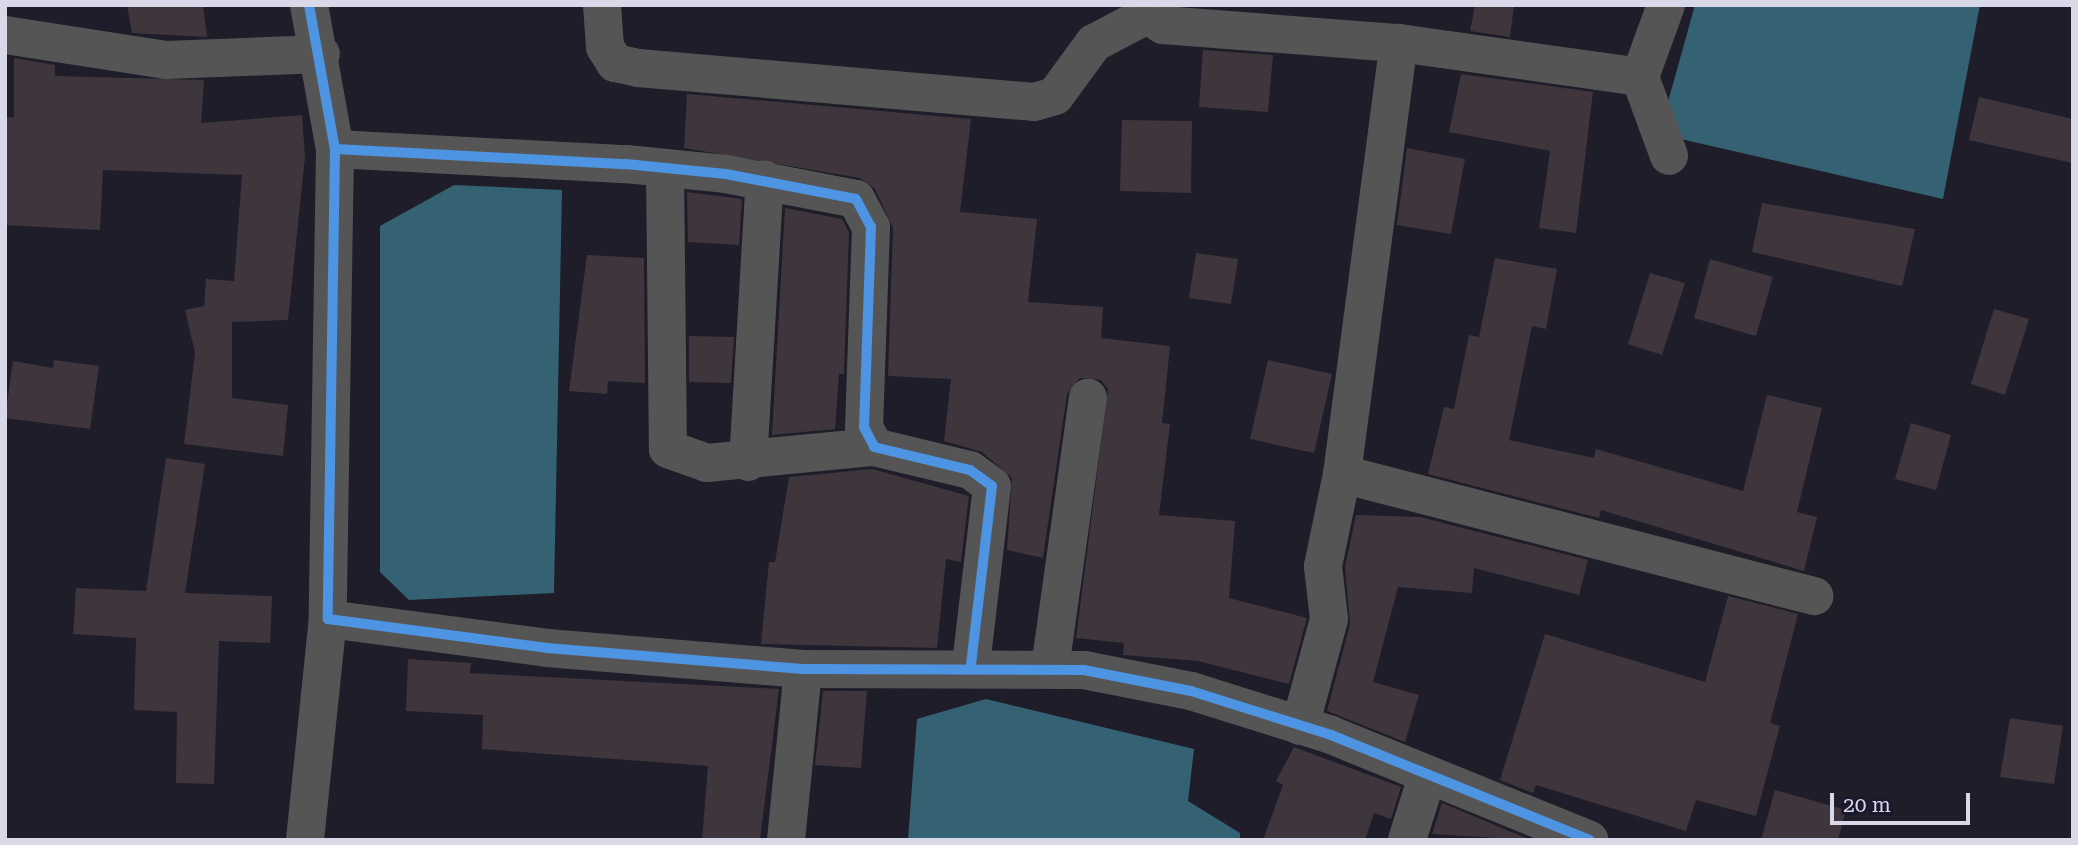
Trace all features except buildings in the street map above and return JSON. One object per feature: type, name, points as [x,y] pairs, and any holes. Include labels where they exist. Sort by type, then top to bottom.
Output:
[{"type":"street","points":[[305,840],[328,619],[335,149],[321,54],[309,5]]},
{"type":"street","points":[[602,5],[605,47],[615,63],[1034,102],[1055,96],[1094,43],[1145,10],[1192,29],[1399,43],[1640,77]]},
{"type":"street","points":[[1666,5],[1640,77],[1670,156]]},
{"type":"street","points":[[5,35],[166,60],[321,54]]},
{"type":"street","points":[[1300,726],[1324,645],[1323,565],[1342,474],[1399,43]]},
{"type":"street","points":[[335,149],[665,168],[765,180],[836,193],[867,210],[861,399],[863,427],[874,447]]},
{"type":"street","points":[[665,168],[668,449],[684,460],[748,462],[874,447],[970,470],[992,486],[971,666]]},
{"type":"street","points":[[748,462],[765,180]]},
{"type":"street","points":[[1050,668],[1088,398]]},
{"type":"street","points":[[1342,474],[1815,596]]},
{"type":"street","points":[[328,619],[547,648],[803,669],[971,666],[1050,668],[1191,691],[1300,726],[1590,840]]},
{"type":"street","points":[[786,840],[803,669]]},
{"type":"street","points":[[1406,840],[1427,778]]},
{"type":"water","points":[[1695,5],[1980,5],[1943,199],[1659,134]]},
{"type":"water","points":[[454,185],[562,190],[554,593],[409,600],[380,572],[380,226]]},
{"type":"water","points":[[986,699],[1194,749],[1188,801],[1240,833],[1240,840],[908,840],[917,719]]},
{"type":"cycle path","points":[[309,5],[335,149],[328,619],[547,648],[803,669],[1084,670],[1191,691],[1331,735],[1590,840]]},
{"type":"cycle path","points":[[335,149],[626,164],[726,174],[856,199],[871,227],[864,427],[874,447],[970,470],[992,486],[971,666]]}]
